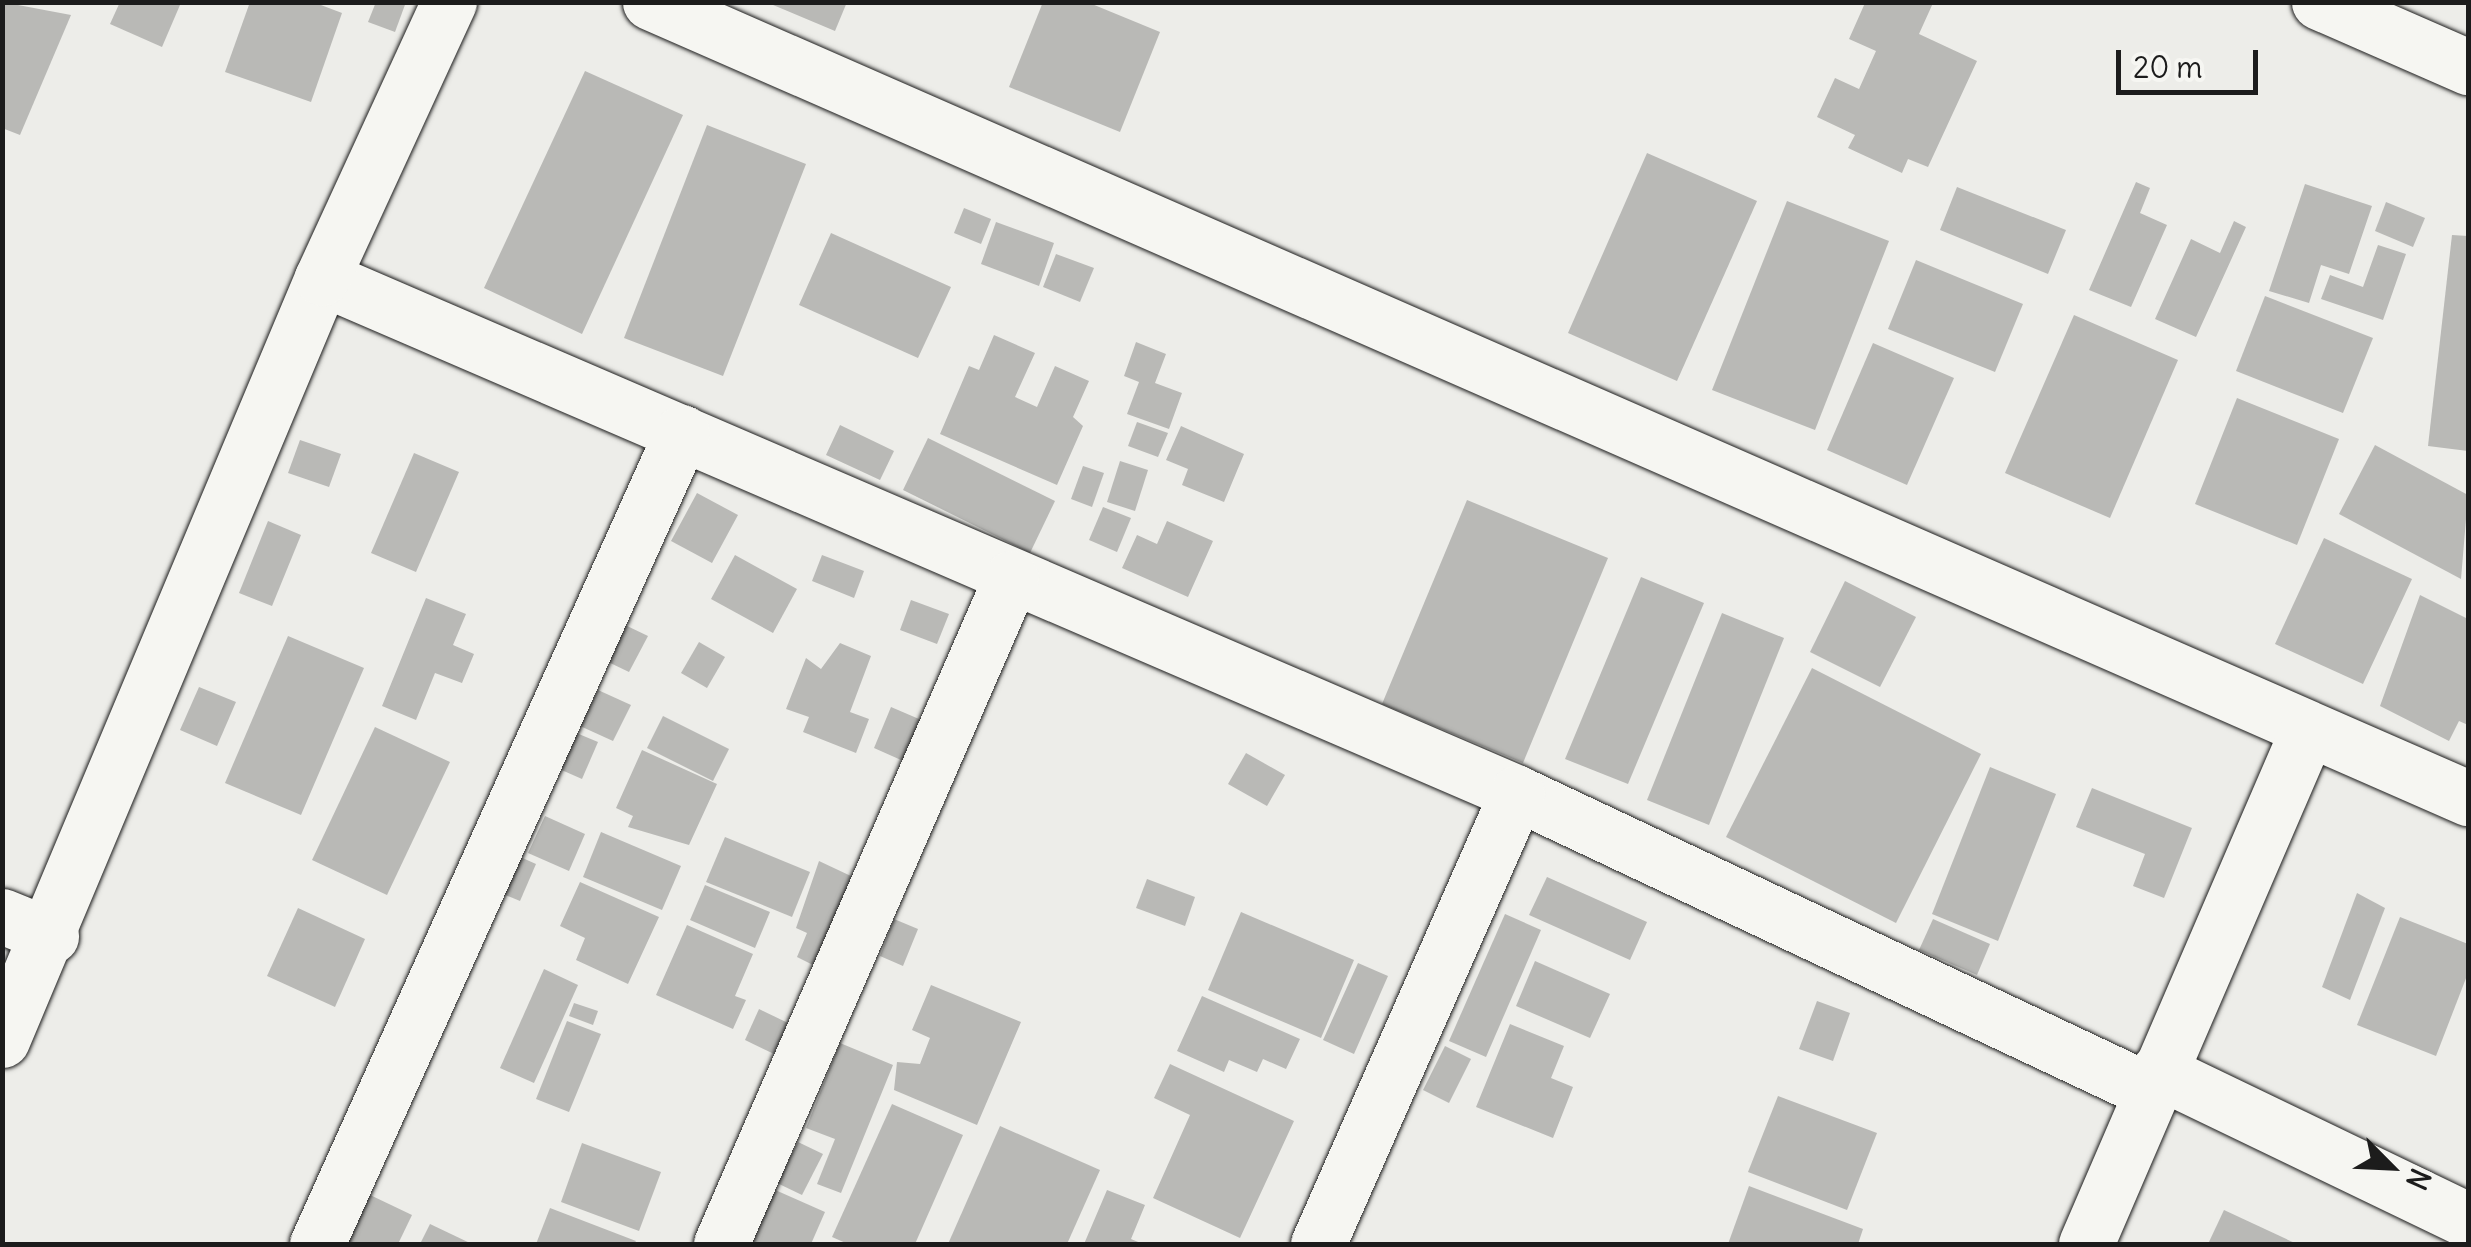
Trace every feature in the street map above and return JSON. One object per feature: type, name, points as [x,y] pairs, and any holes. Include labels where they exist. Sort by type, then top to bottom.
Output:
[{"type":"street","points":[[2,1040],[27,926],[449,2]]},
{"type":"street","points":[[650,2],[2468,798]]},
{"type":"street","points":[[2319,2],[2468,67]]},
{"type":"street","points":[[322,278],[1517,793],[2468,1220]]},
{"type":"street","points":[[317,1244],[682,432]]},
{"type":"street","points":[[721,1244],[1011,578]]},
{"type":"street","points":[[2086,1244],[2308,729]]},
{"type":"street","points":[[1318,1244],[1517,793]]},
{"type":"building","points":[[2,2],[71,15],[20,135],[2,128]]},
{"type":"building","points":[[120,2],[180,5],[162,47],[110,24]]},
{"type":"building","points":[[250,2],[313,2],[342,13],[311,102],[225,72]]},
{"type":"building","points":[[376,2],[406,2],[395,32],[368,22]]},
{"type":"building","points":[[766,2],[847,2],[835,31]]},
{"type":"building","points":[[1043,2],[1087,2],[1160,32],[1120,132],[1009,87]]},
{"type":"building","points":[[1865,3],[1933,3],[1919,34],[1977,61],[1928,167],[1908,159],[1902,173],[1848,148],[1855,135],[1817,117],[1835,78],[1859,89],[1876,51],[1849,39]]},
{"type":"building","points":[[585,71],[683,115],[582,334],[484,288]]},
{"type":"building","points":[[707,125],[806,164],[723,376],[624,338]]},
{"type":"building","points":[[1647,153],[1757,201],[1677,381],[1568,333]]},
{"type":"building","points":[[2136,182],[2150,188],[2140,213],[2167,225],[2131,307],[2089,290]]},
{"type":"building","points":[[2305,184],[2372,206],[2349,274],[2321,265],[2309,303],[2269,291]]},
{"type":"building","points":[[1957,187],[2066,230],[2048,274],[1940,230]]},
{"type":"building","points":[[1787,201],[1889,241],[1815,430],[1712,390]]},
{"type":"building","points":[[2386,202],[2425,218],[2413,247],[2375,231]]},
{"type":"building","points":[[964,208],[991,219],[981,244],[954,233]]},
{"type":"building","points":[[2234,221],[2246,227],[2196,337],[2155,319],[2191,239],[2220,253]]},
{"type":"building","points":[[996,222],[1054,243],[1039,286],[981,264]]},
{"type":"building","points":[[831,233],[951,287],[918,358],[799,305]]},
{"type":"building","points":[[2452,235],[2468,236],[2468,451],[2428,446]]},
{"type":"building","points":[[2378,245],[2406,254],[2383,320],[2321,299],[2330,275],[2363,287]]},
{"type":"building","points":[[1056,254],[1094,268],[1080,302],[1043,287]]},
{"type":"building","points":[[1916,260],[2023,304],[1995,372],[1888,329]]},
{"type":"building","points":[[2265,296],[2373,338],[2343,413],[2236,371]]},
{"type":"building","points":[[2074,315],[2178,360],[2110,518],[2005,473]]},
{"type":"building","points":[[994,335],[1035,353],[1015,397],[1037,407],[1055,366],[1089,381],[1073,417],[1083,426],[1057,485],[940,434],[969,366],[979,370]]},
{"type":"building","points":[[1136,342],[1166,354],[1155,383],[1182,393],[1169,429],[1127,414],[1139,382],[1124,376]]},
{"type":"building","points":[[1873,343],[1954,378],[1907,485],[1827,450]]},
{"type":"building","points":[[2237,398],[2339,439],[2297,545],[2195,504]]},
{"type":"building","points":[[1137,422],[1168,433],[1158,457],[1128,446]]},
{"type":"building","points":[[840,425],[894,451],[880,480],[826,455]]},
{"type":"building","points":[[1181,426],[1244,454],[1224,502],[1182,485],[1188,469],[1166,460]]},
{"type":"building","points":[[928,438],[1055,501],[1030,553],[903,490]]},
{"type":"building","points":[[300,440],[341,454],[329,487],[288,473]]},
{"type":"building","points":[[2375,445],[2468,495],[2461,579],[2339,514]]},
{"type":"building","points":[[414,453],[459,472],[416,572],[371,553]]},
{"type":"building","points":[[1120,461],[1148,470],[1135,511],[1107,502]]},
{"type":"building","points":[[1083,466],[1104,473],[1092,507],[1071,499]]},
{"type":"building","points":[[697,493],[738,515],[712,563],[671,541]]},
{"type":"building","points":[[1467,500],[1608,558],[1523,763],[1382,704]]},
{"type":"building","points":[[1103,507],[1131,518],[1117,552],[1089,540]]},
{"type":"building","points":[[268,521],[301,535],[272,606],[239,593]]},
{"type":"building","points":[[1167,521],[1213,541],[1188,597],[1122,568],[1137,535],[1157,544]]},
{"type":"building","points":[[2324,538],[2412,579],[2363,684],[2275,644]]},
{"type":"building","points":[[735,555],[797,589],[773,633],[711,599]]},
{"type":"building","points":[[822,555],[864,571],[854,598],[812,581]]},
{"type":"building","points":[[1641,577],[1704,603],[1628,784],[1565,759]]},
{"type":"building","points":[[1845,581],[1916,617],[1880,687],[1810,652]]},
{"type":"building","points":[[2420,595],[2468,619],[2468,725],[2459,721],[2449,741],[2380,706]]},
{"type":"building","points":[[426,598],[466,614],[453,645],[474,654],[462,683],[435,673],[416,720],[382,706]]},
{"type":"building","points":[[911,600],[949,614],[937,644],[900,630]]},
{"type":"building","points":[[1722,613],[1784,638],[1709,825],[1647,800]]},
{"type":"building","points":[[623,624],[648,636],[629,672],[604,660]]},
{"type":"building","points":[[288,636],[364,668],[301,815],[225,783]]},
{"type":"building","points":[[699,642],[725,657],[707,688],[681,673]]},
{"type":"building","points":[[840,643],[871,656],[850,712],[869,719],[856,753],[803,732],[809,717],[786,709],[806,658],[821,669]]},
{"type":"building","points":[[1812,668],[1981,754],[1896,923],[1726,837]]},
{"type":"building","points":[[199,687],[236,702],[217,746],[180,730]]},
{"type":"building","points":[[598,690],[631,705],[613,741],[580,726]]},
{"type":"building","points":[[891,707],[926,722],[910,764],[874,748]]},
{"type":"building","points":[[663,716],[729,749],[713,781],[647,748]]},
{"type":"building","points":[[375,727],[450,762],[387,895],[312,860]]},
{"type":"building","points":[[574,732],[598,742],[582,779],[557,768]]},
{"type":"building","points":[[642,750],[717,784],[689,845],[628,827],[633,816],[616,808]]},
{"type":"building","points":[[1246,753],[1285,775],[1267,806],[1228,784]]},
{"type":"building","points":[[1990,767],[2056,794],[1998,941],[1932,914]]},
{"type":"building","points":[[2092,788],[2192,828],[2164,898],[2133,886],[2145,854],[2076,827]]},
{"type":"building","points":[[545,816],[585,834],[569,871],[528,853]]},
{"type":"building","points":[[601,832],[681,866],[662,910],[583,877]]},
{"type":"building","points":[[725,837],[810,872],[792,917],[706,882]]},
{"type":"building","points":[[518,856],[536,864],[520,901],[503,894]]},
{"type":"building","points":[[819,861],[853,877],[813,965],[797,957],[807,933],[796,928]]},
{"type":"building","points":[[1547,877],[1647,922],[1630,960],[1529,915]]},
{"type":"building","points":[[1147,879],[1195,897],[1185,926],[1136,908]]},
{"type":"building","points":[[580,882],[659,917],[628,984],[576,960],[585,938],[560,926]]},
{"type":"building","points":[[705,885],[770,912],[755,948],[690,920]]},
{"type":"building","points":[[2357,893],[2385,908],[2350,1000],[2322,987]]},
{"type":"building","points":[[298,908],[365,939],[335,1007],[267,976]]},
{"type":"building","points":[[1241,912],[1354,960],[1321,1038],[1208,990]]},
{"type":"building","points":[[1505,914],[1541,930],[1486,1057],[1449,1041]]},
{"type":"building","points":[[2400,917],[2468,944],[2468,973],[2436,1056],[2357,1025]]},
{"type":"building","points":[[894,919],[918,929],[903,966],[880,956]]},
{"type":"building","points":[[1933,919],[1990,944],[1977,975],[1919,950]]},
{"type":"building","points":[[687,925],[753,954],[735,996],[746,1000],[733,1029],[656,995]]},
{"type":"building","points":[[1535,961],[1610,994],[1590,1038],[1516,1006]]},
{"type":"building","points":[[1358,963],[1388,976],[1354,1054],[1323,1040]]},
{"type":"building","points":[[544,969],[578,985],[534,1083],[500,1068]]},
{"type":"building","points":[[931,985],[1021,1022],[977,1125],[894,1090],[897,1062],[920,1064],[930,1038],[912,1030]]},
{"type":"building","points":[[1202,996],[1300,1039],[1286,1069],[1263,1059],[1257,1072],[1229,1060],[1224,1072],[1177,1051]]},
{"type":"building","points":[[1817,1001],[1850,1013],[1833,1061],[1799,1049]]},
{"type":"building","points":[[574,1003],[598,1011],[593,1025],[569,1016]]},
{"type":"building","points":[[759,1009],[788,1023],[774,1054],[745,1040]]},
{"type":"building","points":[[567,1021],[601,1034],[569,1112],[536,1099]]},
{"type":"building","points":[[1510,1024],[1564,1046],[1551,1078],[1573,1087],[1553,1138],[1476,1107]]},
{"type":"building","points":[[840,1043],[893,1065],[841,1193],[817,1184],[835,1139],[806,1128]]},
{"type":"building","points":[[1445,1046],[1471,1059],[1449,1103],[1423,1090]]},
{"type":"building","points":[[1170,1064],[1294,1121],[1240,1238],[1153,1198],[1190,1115],[1154,1098]]},
{"type":"building","points":[[1778,1096],[1877,1133],[1847,1210],[1748,1172]]},
{"type":"building","points":[[892,1104],[963,1135],[915,1244],[848,1244],[832,1237]]},
{"type":"building","points":[[1000,1126],[1100,1170],[1067,1244],[948,1244]]},
{"type":"building","points":[[798,1142],[823,1154],[802,1195],[777,1183]]},
{"type":"building","points":[[582,1143],[661,1172],[639,1231],[561,1202]]},
{"type":"building","points":[[1749,1186],[1863,1229],[1858,1244],[1728,1244]]},
{"type":"building","points":[[773,1189],[825,1212],[811,1244],[749,1244]]},
{"type":"building","points":[[1107,1190],[1145,1205],[1131,1239],[1143,1244],[1084,1244]]},
{"type":"building","points":[[368,1194],[412,1215],[398,1244],[344,1244]]},
{"type":"building","points":[[550,1208],[636,1241],[536,1244]]},
{"type":"building","points":[[2224,1210],[2297,1244],[2208,1244]]},
{"type":"building","points":[[430,1224],[472,1244],[420,1244]]}]
